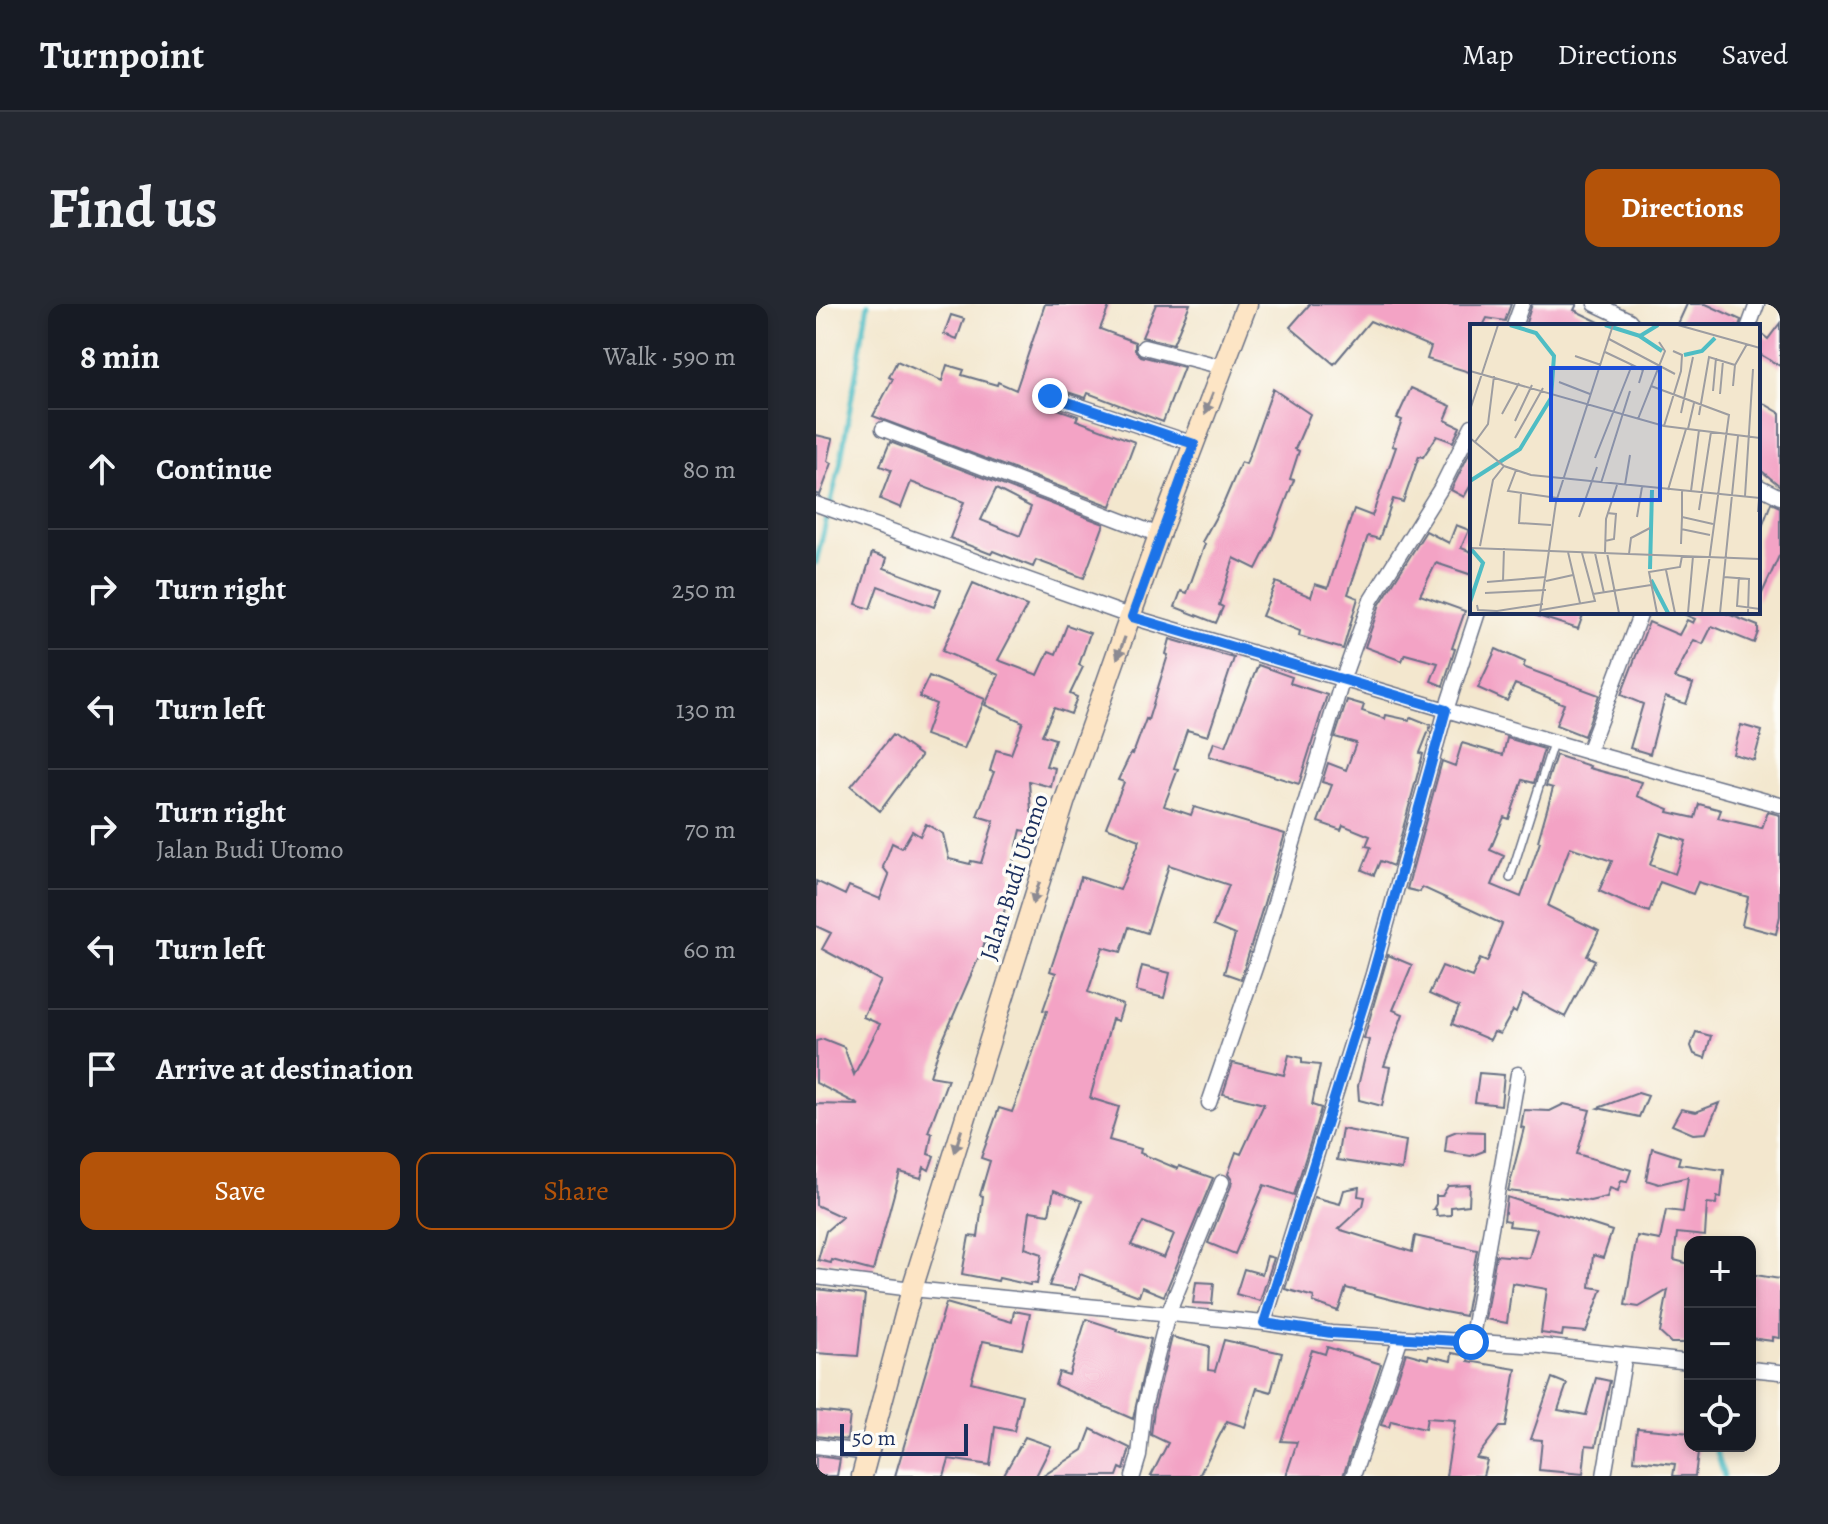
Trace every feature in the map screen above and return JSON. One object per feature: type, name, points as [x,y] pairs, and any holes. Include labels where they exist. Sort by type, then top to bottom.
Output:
[{"type":"street","name":"Jalan Budi Utomo","points":[[862,1476],[912,1289],[1064,803],[1159,535],[1247,304]]},
{"type":"street","points":[[1515,324],[1522,304]]},
{"type":"street","points":[[1595,304],[1632,324]]},
{"type":"street","points":[[1750,324],[1757,304]]},
{"type":"street","points":[[1144,347],[1223,367]]},
{"type":"street","points":[[1050,396],[1194,444]]},
{"type":"street","points":[[883,429],[1159,535]]},
{"type":"street","points":[[1209,1103],[1257,962],[1343,678],[1371,600],[1441,488],[1470,430]]},
{"type":"street","points":[[1760,487],[1780,497]]},
{"type":"street","points":[[816,504],[1132,617],[1588,752],[1780,805]]},
{"type":"street","points":[[1264,1323],[1373,974],[1446,710],[1477,614]]},
{"type":"street","points":[[1588,752],[1640,614]]},
{"type":"street","points":[[1471,1342],[1518,1074]]},
{"type":"street","points":[[1133,1476],[1139,1456],[1144,1407],[1168,1314],[1222,1182]]},
{"type":"street","points":[[816,1277],[1264,1323],[1331,1333],[1684,1361]]},
{"type":"street","points":[[1353,1476],[1401,1337]]},
{"type":"street","points":[[1604,1476],[1625,1355]]},
{"type":"street","points":[[1756,1370],[1780,1372]]},
{"type":"street","points":[[816,1446],[869,1453]]},
{"type":"lane","points":[[1510,878],[1554,741]]},
{"type":"building","points":[[1045,304],[1110,304],[1100,329],[1135,342],[1135,350],[1141,356],[1184,367],[1163,422],[1088,393],[1086,398],[1049,386],[1041,392],[1040,399],[1046,405],[1135,442],[1111,506],[873,416],[893,379],[889,377],[897,361],[942,381],[947,365],[964,370],[962,375],[997,385],[998,382],[1016,390]]},
{"type":"building","points":[[1156,304],[1190,304],[1173,344],[1142,337]]},
{"type":"building","points":[[1310,304],[1511,304],[1505,321],[1487,318],[1484,324],[1470,324],[1470,372],[1427,359],[1431,347],[1370,321],[1334,364],[1290,327]]},
{"type":"building","points":[[1532,304],[1577,304],[1574,310],[1603,324],[1526,324]]},
{"type":"building","points":[[1687,304],[1706,304],[1741,320],[1740,324],[1678,324]]},
{"type":"building","points":[[951,315],[964,319],[957,339],[944,334]]},
{"type":"building","points":[[1780,323],[1780,366],[1760,354],[1760,333],[1768,339]]},
{"type":"building","points":[[1411,388],[1451,406],[1445,420],[1460,427],[1453,442],[1437,436],[1423,457],[1419,456],[1403,502],[1393,499],[1379,539],[1368,536],[1348,594],[1358,598],[1343,649],[1299,636],[1300,631],[1262,616],[1276,582],[1311,597],[1315,584],[1328,588],[1354,509],[1372,516],[1396,447],[1392,446],[1402,420],[1397,418]]},
{"type":"building","points":[[1273,389],[1310,414],[1295,449],[1299,451],[1290,479],[1294,480],[1256,569],[1234,558],[1219,605],[1223,607],[1216,623],[1175,607],[1181,591],[1187,593],[1205,544],[1202,542],[1241,462],[1246,464]]},
{"type":"building","points":[[1760,401],[1780,413],[1780,486],[1760,470]]},
{"type":"building","points":[[816,435],[833,439],[828,461],[832,463],[820,495],[816,494]]},
{"type":"building","points":[[890,442],[1104,524],[1084,578],[1036,560],[1033,567],[950,538],[964,502],[911,482],[901,508],[880,499],[891,470],[880,466]],"holes":[[[996,489],[1031,507],[1020,536],[981,520]]]},
{"type":"building","points":[[1470,452],[1470,486],[1464,497],[1451,490]]},
{"type":"building","points":[[1771,503],[1780,507],[1780,554],[1760,598],[1760,533]]},
{"type":"building","points":[[1456,525],[1469,530],[1461,548],[1470,551],[1470,574],[1436,563],[1420,595],[1465,611],[1443,686],[1431,681],[1438,663],[1405,654],[1402,661],[1365,647],[1380,604],[1426,531],[1449,543]]},
{"type":"building","points":[[872,553],[887,558],[884,568],[941,589],[934,607],[878,586],[870,609],[856,604]]},
{"type":"building","points":[[973,583],[1027,606],[998,660],[1038,675],[1049,651],[1056,654],[1067,625],[1090,633],[1079,665],[1083,667],[1070,694],[1077,697],[1071,714],[1054,708],[1042,735],[1055,739],[1046,766],[1055,768],[1051,787],[1029,781],[1031,812],[1036,814],[1029,832],[1021,830],[1010,874],[1013,879],[1000,927],[994,941],[987,938],[930,1076],[948,1079],[928,1132],[932,1133],[928,1154],[934,1156],[929,1170],[924,1167],[921,1178],[900,1172],[873,1271],[832,1260],[831,1263],[818,1260],[826,1231],[842,1217],[816,1205],[816,1104],[859,1105],[816,1083],[816,1041],[824,1039],[844,1047],[854,1075],[880,1024],[863,1017],[881,981],[822,949],[831,933],[816,926],[816,881],[845,895],[849,886],[880,899],[889,875],[883,867],[892,843],[902,848],[912,831],[920,836],[926,824],[943,834],[949,859],[981,863],[994,821],[977,816],[994,772],[990,771],[996,750],[1011,754],[1023,722],[985,705],[999,675],[942,651]]},
{"type":"building","points":[[1535,614],[1583,614],[1578,629]]},
{"type":"building","points":[[1684,614],[1728,614],[1758,626],[1758,632],[1754,643],[1712,626],[1703,644],[1694,640],[1674,678],[1693,684],[1686,704],[1665,697],[1650,754],[1630,748],[1643,704],[1621,695],[1649,622],[1679,635],[1687,620],[1693,623],[1695,619]]},
{"type":"building","points":[[1170,639],[1234,658],[1208,736],[1187,730],[1174,768],[1178,769],[1164,806],[1191,815],[1194,807],[1285,834],[1241,979],[1224,973],[1235,935],[1213,926],[1229,885],[1169,865],[1147,933],[1129,927],[1121,952],[1103,947],[1088,992],[1123,1005],[1118,1021],[1112,1019],[1090,1098],[1119,1107],[1109,1140],[1141,1149],[1140,1153],[1178,1169],[1179,1166],[1213,1178],[1164,1296],[1142,1287],[1139,1296],[1080,1274],[1075,1290],[1049,1286],[1082,1201],[1054,1190],[1049,1214],[1030,1211],[1025,1248],[1042,1254],[1037,1284],[962,1274],[969,1236],[978,1237],[983,1196],[980,1195],[990,1161],[981,1158],[999,1108],[1012,1112],[1020,1091],[1047,1011],[1043,1010],[1056,973],[1050,971],[1081,877],[1120,890],[1140,840],[1106,827],[1124,782],[1118,780],[1148,720]],"holes":[[[1143,1222],[1174,1234],[1164,1258],[1131,1245]]]},
{"type":"building","points":[[1496,649],[1525,662],[1523,667],[1599,695],[1584,736],[1556,725],[1564,704],[1515,684],[1507,701],[1478,688]]},
{"type":"building","points":[[1258,665],[1292,677],[1290,683],[1327,695],[1299,784],[1209,756],[1214,742],[1226,746]]},
{"type":"building","points":[[929,676],[985,699],[964,749],[925,735],[936,704],[919,697]]},
{"type":"building","points":[[1347,700],[1364,705],[1362,711],[1385,719],[1386,715],[1409,720],[1411,717],[1431,725],[1420,753],[1423,754],[1393,866],[1380,861],[1374,875],[1362,870],[1371,847],[1366,846],[1370,836],[1343,825],[1341,830],[1318,822],[1332,785],[1322,782],[1328,763],[1346,770],[1356,743],[1335,737]]},
{"type":"building","points":[[1741,725],[1762,731],[1754,760],[1733,754]]},
{"type":"building","points":[[892,735],[921,756],[880,811],[851,786]]},
{"type":"building","points":[[1507,738],[1544,749],[1534,783],[1523,780],[1509,819],[1504,817],[1490,850],[1504,856],[1492,885],[1521,897],[1540,842],[1553,788],[1546,786],[1556,755],[1589,768],[1642,782],[1637,796],[1669,809],[1668,812],[1695,818],[1699,804],[1721,810],[1718,818],[1762,828],[1768,812],[1780,815],[1780,916],[1776,934],[1742,925],[1748,897],[1698,882],[1693,894],[1660,882],[1649,912],[1632,906],[1599,891],[1612,861],[1570,847],[1548,906],[1599,931],[1587,956],[1595,960],[1565,1017],[1523,995],[1516,1013],[1513,1011],[1500,1034],[1494,1032],[1490,1040],[1452,1024],[1459,1007],[1429,994],[1442,966],[1472,977],[1480,959],[1487,962],[1502,924],[1422,887],[1420,892],[1407,889],[1442,761],[1455,766],[1462,743],[1503,755]],"holes":[[[1661,833],[1686,841],[1675,874],[1650,865]]]},
{"type":"building","points":[[1388,955],[1412,965],[1393,1010],[1403,1014],[1384,1066],[1390,1067],[1382,1106],[1359,1100],[1358,1086],[1369,1040],[1364,1038]]},
{"type":"building","points":[[1142,966],[1170,973],[1164,998],[1136,991]]},
{"type":"building","points":[[1696,1032],[1711,1036],[1705,1058],[1694,1054],[1691,1046]]},
{"type":"building","points":[[1289,1055],[1302,1058],[1302,1063],[1320,1065],[1312,1105],[1321,1108],[1294,1195],[1264,1185],[1235,1254],[1208,1243],[1231,1186],[1232,1180],[1228,1174],[1236,1152],[1241,1154],[1264,1104],[1223,1094],[1233,1063],[1284,1075]]},
{"type":"building","points":[[1479,1073],[1504,1075],[1501,1105],[1475,1102]]},
{"type":"building","points":[[1638,1093],[1648,1096],[1639,1117],[1598,1108]]},
{"type":"building","points":[[1719,1103],[1706,1133],[1693,1134],[1672,1125],[1681,1109],[1696,1112]]},
{"type":"building","points":[[1564,1104],[1590,1110],[1577,1154],[1631,1170],[1627,1182],[1621,1181],[1618,1191],[1610,1188],[1607,1197],[1590,1201],[1508,1191],[1524,1128],[1521,1127],[1524,1110],[1550,1111]]},
{"type":"building","points":[[1342,1129],[1406,1141],[1402,1170],[1337,1160]]},
{"type":"building","points":[[1457,1131],[1484,1132],[1484,1151],[1471,1156],[1445,1152],[1447,1135]]},
{"type":"building","points":[[1652,1148],[1680,1157],[1678,1164],[1724,1170],[1721,1198],[1717,1197],[1716,1204],[1707,1203],[1705,1236],[1677,1233],[1674,1260],[1684,1262],[1684,1343],[1671,1343],[1660,1333],[1668,1290],[1639,1307],[1625,1305],[1637,1236],[1660,1240],[1666,1210],[1683,1212],[1688,1177],[1659,1184],[1646,1180]]},
{"type":"building","points":[[1470,1185],[1469,1205],[1451,1207],[1451,1215],[1437,1216],[1436,1209],[1433,1209],[1436,1196],[1442,1196],[1448,1186]]},
{"type":"building","points":[[1359,1187],[1358,1196],[1365,1197],[1363,1206],[1338,1229],[1412,1252],[1415,1236],[1477,1250],[1465,1316],[1346,1288],[1338,1311],[1313,1302],[1314,1297],[1285,1289],[1314,1197],[1340,1204],[1344,1190]]},
{"type":"building","points":[[1507,1197],[1612,1231],[1603,1258],[1593,1255],[1590,1287],[1602,1289],[1586,1332],[1563,1330],[1562,1336],[1541,1333],[1547,1289],[1512,1283],[1507,1323],[1485,1319],[1496,1255],[1529,1258],[1537,1229],[1509,1226],[1510,1221],[1504,1220]]},
{"type":"building","points":[[1267,1256],[1274,1258],[1260,1301],[1236,1294],[1244,1269],[1262,1274]]},
{"type":"building","points":[[1756,1275],[1780,1279],[1780,1338],[1773,1337],[1773,1341],[1756,1339]]},
{"type":"building","points":[[1196,1282],[1214,1283],[1212,1304],[1193,1303]]},
{"type":"building","points":[[816,1289],[865,1295],[858,1356],[816,1353]]},
{"type":"building","points":[[946,1303],[1012,1322],[1014,1311],[1030,1314],[1022,1349],[983,1341],[971,1382],[1022,1395],[1014,1431],[995,1427],[990,1465],[949,1459],[944,1476],[895,1476]]},
{"type":"building","points":[[1086,1319],[1116,1331],[1151,1339],[1133,1419],[1055,1385],[1059,1372],[1069,1375]]},
{"type":"building","points":[[1172,1337],[1209,1346],[1208,1370],[1215,1371],[1224,1340],[1282,1353],[1271,1392],[1257,1388],[1245,1427],[1227,1421],[1199,1476],[1151,1476],[1168,1443],[1151,1435],[1154,1409]]},
{"type":"building","points":[[1327,1347],[1381,1364],[1343,1476],[1286,1476],[1297,1442],[1281,1441],[1312,1350],[1325,1354]]},
{"type":"building","points":[[1406,1353],[1451,1361],[1452,1353],[1469,1356],[1468,1361],[1516,1369],[1506,1427],[1500,1427],[1476,1458],[1487,1460],[1483,1476],[1446,1476],[1455,1420],[1427,1418],[1425,1429],[1391,1421],[1389,1427],[1381,1425]]},
{"type":"building","points":[[1552,1378],[1567,1384],[1558,1410],[1586,1415],[1596,1378],[1610,1381],[1596,1446],[1586,1445],[1583,1474],[1539,1470],[1542,1440],[1531,1439]]},
{"type":"building","points":[[816,1411],[850,1415],[847,1440],[816,1436]]},
{"type":"building","points":[[1637,1428],[1684,1432],[1684,1452],[1698,1452],[1695,1476],[1673,1476],[1675,1464],[1634,1460]]},
{"type":"building","points":[[1091,1429],[1130,1448],[1124,1470],[1120,1468],[1117,1476],[1043,1476],[1083,1450]]},
{"type":"building","points":[[1025,1437],[1051,1446],[1036,1476],[1003,1476]]},
{"type":"building","points":[[816,1456],[840,1459],[837,1476],[816,1476]]},
{"type":"waterway","points":[[816,563],[840,465],[868,304]]},
{"type":"waterway","points":[[1717,1452],[1724,1476]]},
{"type":"route","points":[[1050,396],[1194,444],[1132,617],[1446,710],[1373,974],[1264,1323],[1331,1333],[1471,1342]]}]
